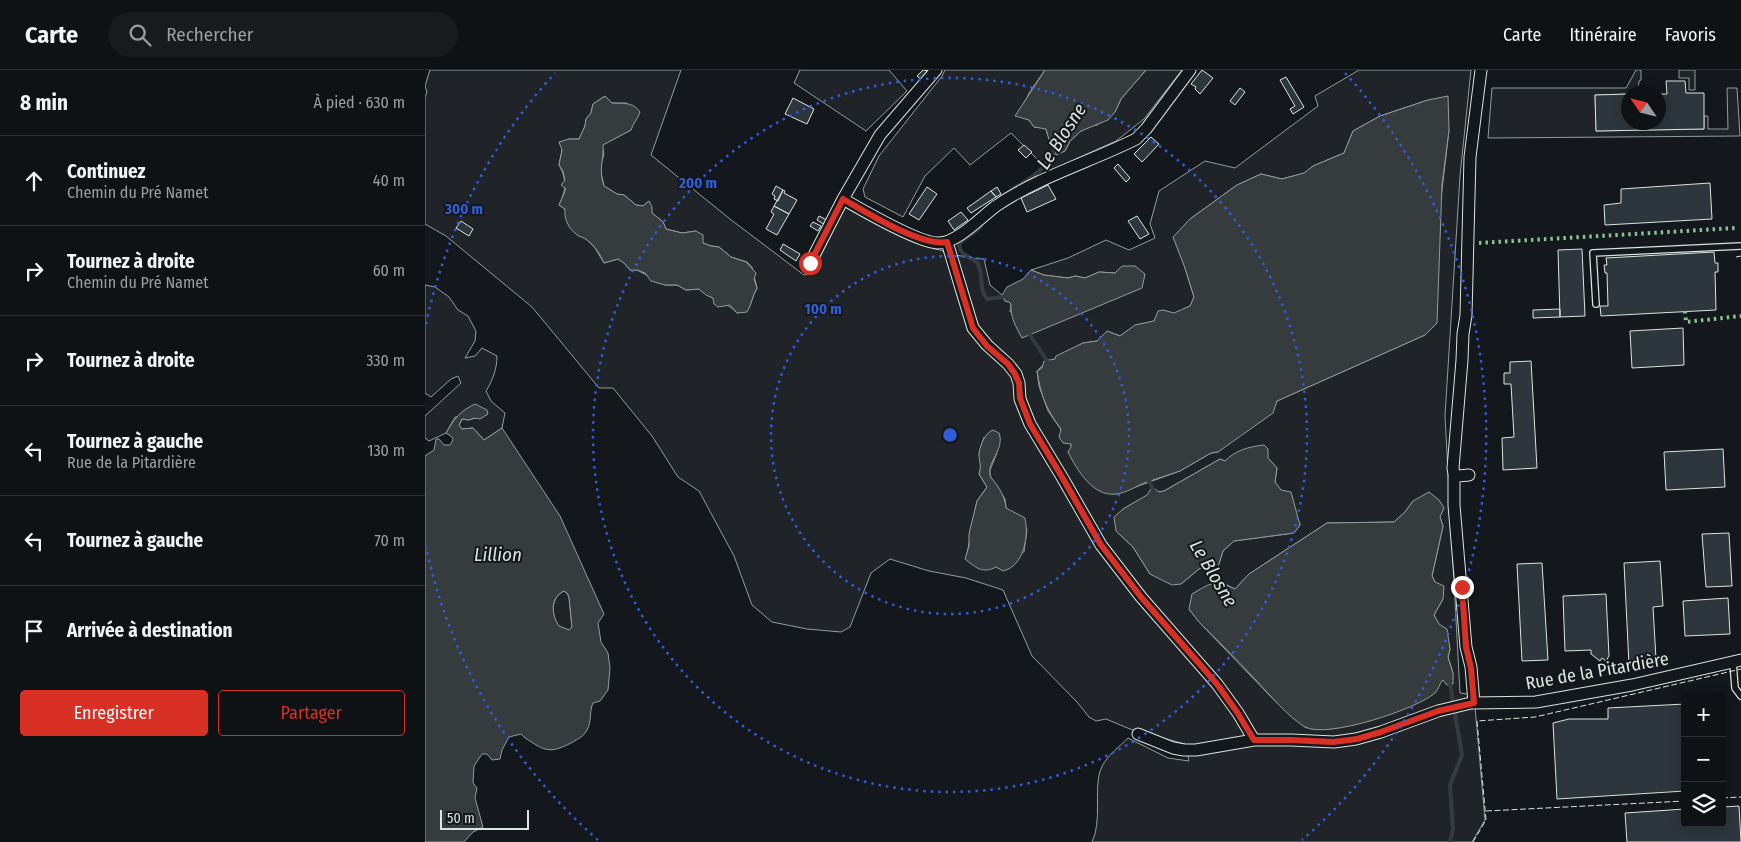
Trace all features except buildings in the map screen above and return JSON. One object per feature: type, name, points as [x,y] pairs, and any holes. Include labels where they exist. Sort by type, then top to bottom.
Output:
[{"type":"street","points":[[810,263],[843,199],[880,135],[937,70]]},
{"type":"street","points":[[843,199],[877,218],[925,240],[939,243],[947,242],[1014,195],[1045,179],[1136,139],[1146,129],[1191,70]]},
{"type":"street","points":[[1472,703],[1471,668],[1466,647],[1454,505],[1453,468],[1466,315],[1470,157],[1481,70]]},
{"type":"street","points":[[947,242],[973,328],[987,346],[1008,364],[1015,374],[1019,383],[1020,398],[1030,424],[1101,545],[1141,597],[1217,684],[1254,740]]},
{"type":"street","points":[[1454,474],[1458,476],[1469,475]]},
{"type":"street","name":"Rue de la Pitardière","points":[[1138,734],[1173,748],[1184,750],[1196,750],[1254,740],[1333,742],[1357,739],[1438,711],[1472,703],[1536,702],[1632,685],[1737,661]]},
{"type":"lane","points":[[1596,304],[1593,253],[1741,246]]},
{"type":"lane","points":[[1737,661],[1735,688],[1741,696]]},
{"type":"shaded area","points":[[430,70],[681,70],[651,155],[730,219],[804,275],[812,273],[845,207],[895,232],[931,247],[949,253],[984,259],[990,285],[1002,295],[1005,301],[1011,304],[1010,312],[1115,273],[1099,272],[1085,278],[1075,276],[1068,278],[1044,275],[1031,270],[1068,258],[1106,240],[1129,250],[1155,238],[1150,224],[1159,191],[1205,161],[1235,168],[1318,106],[1315,96],[1359,70],[1471,70],[1460,176],[1445,416],[1460,693],[1474,695],[1485,820],[1472,842],[1092,842],[1097,825],[1098,779],[1105,761],[1112,753],[1128,738],[1168,758],[1189,761],[1185,744],[1130,729],[1106,719],[1096,721],[1089,717],[1032,656],[1003,590],[966,578],[929,571],[890,559],[871,573],[850,627],[841,632],[807,629],[772,622],[752,605],[734,556],[699,491],[678,477],[652,436],[613,388],[599,388],[532,307],[446,236],[425,224],[425,97],[427,92],[425,86]],"holes":[[[605,96],[612,103],[627,103],[631,130],[602,145],[604,154],[600,168],[604,186],[617,194],[624,195],[636,205],[643,206],[649,201],[652,213],[663,222],[666,229],[682,233],[696,231],[703,243],[719,247],[731,257],[747,262],[752,267],[757,288],[747,311],[737,313],[699,289],[686,290],[677,285],[665,285],[637,270],[630,270],[618,259],[604,263],[595,248],[586,239],[576,234],[565,209],[559,205],[565,185],[559,165],[562,150],[569,139],[579,139],[593,104]],[[1428,100],[1449,130],[1425,335],[1277,401],[1218,452],[1211,453],[1180,471],[1116,494],[1071,447],[1071,444],[1048,411],[1039,386],[1037,371],[1048,360],[1051,361],[1083,343],[1097,341],[1107,331],[1120,336],[1136,325],[1155,321],[1163,310],[1174,314],[1190,306],[1194,297],[1185,268],[1190,219],[1237,185],[1261,174],[1282,179],[1305,173],[1313,166],[1344,153],[1353,131],[1380,116]],[[984,437],[997,453],[990,470],[990,476],[1005,499],[1006,508],[1027,529],[1024,552],[966,559],[977,501],[987,487],[979,474],[982,465],[979,454]],[[1268,458],[1277,468],[1275,482],[1300,525],[1294,533],[1234,541],[1223,551],[1217,570],[1207,565],[1181,584],[1150,574],[1133,547],[1116,531],[1123,509],[1156,491],[1164,491],[1220,459],[1225,461]],[[1413,501],[1440,517],[1443,526],[1432,576],[1443,599],[1434,615],[1450,649],[1448,657],[1453,673],[1439,683],[1306,728],[1274,700],[1199,622],[1189,609],[1223,583],[1235,589],[1249,574],[1327,523],[1394,522]]]},
{"type":"shaded area","points":[[800,70],[889,70],[907,91],[866,131],[794,83]]},
{"type":"shaded area","points":[[945,70],[1045,70],[1029,93],[1024,105],[1020,108],[1023,117],[1029,120],[1034,127],[1046,129],[1054,151],[1065,151],[1070,141],[1081,131],[1090,126],[1097,125],[1115,112],[1121,99],[1146,70],[1182,70],[1144,119],[1116,141],[1049,171],[1011,133],[970,165],[954,148],[925,176],[903,217],[865,197],[863,189],[879,156]]},
{"type":"shaded area","points":[[1636,70],[1641,70],[1641,80],[1639,85],[1628,85]]},
{"type":"shaded area","points":[[1679,70],[1695,70],[1695,90],[1689,90],[1689,78],[1679,78]]},
{"type":"shaded area","points":[[1492,88],[1621,88],[1621,94],[1595,95],[1596,131],[1704,129],[1704,116],[1708,116],[1708,129],[1728,129],[1727,88],[1737,88],[1740,136],[1488,138]]},
{"type":"shaded area","points":[[425,285],[435,287],[449,297],[458,310],[468,316],[476,331],[475,341],[465,358],[475,356],[482,348],[497,356],[494,374],[486,391],[491,401],[505,413],[502,428],[484,440],[473,428],[462,429],[459,425],[462,419],[469,420],[488,414],[455,417],[446,433],[429,441],[425,438],[425,416],[461,383],[458,376],[451,379],[431,397],[425,393]]},
{"type":"shaded area","points":[[564,591],[569,597],[572,627],[569,630],[559,627],[553,612],[556,598]]},
{"type":"water","points":[[1045,70],[1146,70],[1121,99],[1115,112],[1108,120],[1081,131],[1070,141],[1065,151],[1056,155],[1046,129],[1034,127],[1029,120],[1015,116]]},
{"type":"water","points":[[605,96],[612,103],[631,105],[640,112],[631,130],[603,145],[601,169],[604,186],[617,194],[624,195],[636,205],[643,206],[649,201],[652,213],[663,222],[666,229],[682,233],[696,231],[703,235],[703,243],[719,247],[731,257],[746,262],[756,273],[754,279],[757,288],[747,312],[737,313],[730,305],[718,307],[714,304],[713,298],[699,289],[686,290],[677,285],[665,285],[651,281],[645,273],[630,270],[618,259],[604,263],[592,245],[586,239],[573,232],[569,226],[565,209],[559,205],[566,189],[561,185],[565,180],[559,165],[562,150],[559,142],[579,139],[593,104]]},
{"type":"water","points":[[1448,96],[1449,130],[1442,185],[1437,323],[1425,335],[1277,401],[1273,413],[1218,452],[1211,453],[1180,471],[1116,494],[1108,494],[1093,487],[1076,467],[1068,452],[1071,444],[1063,443],[1059,437],[1061,429],[1045,402],[1037,371],[1042,368],[1044,361],[1055,359],[1056,356],[1083,343],[1097,341],[1107,331],[1120,336],[1135,325],[1154,321],[1158,311],[1163,310],[1174,313],[1190,306],[1194,297],[1173,237],[1190,219],[1237,185],[1261,174],[1282,179],[1304,173],[1313,166],[1344,153],[1353,131],[1380,116],[1428,100]]},
{"type":"water","points":[[1122,266],[1135,266],[1145,274],[1142,288],[1022,338],[1012,318],[1011,304],[1005,301],[1002,295],[1007,287],[1023,279],[1031,270],[1044,275],[1085,278],[1099,272],[1115,273]]},
{"type":"water","name":"Lillion","points":[[475,404],[487,410],[488,414],[480,419],[462,419],[459,425],[462,429],[473,428],[484,440],[502,428],[560,516],[604,614],[598,623],[601,642],[608,653],[610,668],[608,690],[600,701],[593,703],[587,730],[583,736],[573,742],[558,749],[548,750],[521,734],[509,737],[502,750],[500,759],[492,760],[487,754],[482,754],[474,766],[473,783],[477,788],[475,798],[483,827],[473,832],[464,842],[425,842],[425,456],[434,450],[436,439],[439,439],[444,445],[450,445],[453,440],[452,437],[446,433],[458,416]],"holes":[[[564,591],[567,593],[572,627],[569,630],[559,626],[553,612],[556,597]]]},
{"type":"water","points":[[993,430],[999,433],[1000,444],[991,465],[990,475],[1002,493],[1006,508],[1025,518],[1026,525],[1025,541],[1020,557],[1010,568],[1003,571],[996,567],[983,570],[965,559],[977,501],[987,487],[979,474],[979,454],[985,437]]},
{"type":"water","points":[[1264,445],[1268,449],[1268,458],[1277,468],[1275,482],[1281,490],[1291,492],[1300,525],[1294,533],[1234,541],[1223,551],[1217,570],[1213,571],[1207,565],[1181,584],[1172,585],[1150,574],[1133,547],[1116,531],[1114,517],[1123,509],[1147,495],[1151,489],[1154,488],[1159,492],[1164,491],[1220,459],[1225,461],[1233,454]]},
{"type":"water","points":[[1429,492],[1439,500],[1444,508],[1440,517],[1443,526],[1432,576],[1435,582],[1444,586],[1443,599],[1434,615],[1439,624],[1447,629],[1450,649],[1448,657],[1453,673],[1453,684],[1447,685],[1443,680],[1435,693],[1425,700],[1392,714],[1351,726],[1316,730],[1305,727],[1279,705],[1199,622],[1189,609],[1192,594],[1204,587],[1217,583],[1235,589],[1249,574],[1327,523],[1394,522],[1413,501]]},
{"type":"waterway","name":"Le Blosne","points":[[1013,189],[1043,167],[1055,148]]},
{"type":"waterway","name":"Le Blosne","points":[[981,226],[961,242],[959,245],[960,249],[978,264],[984,295],[987,299],[1008,296]]},
{"type":"waterway","name":"Le Blosne","points":[[1028,332],[1049,364]]},
{"type":"waterway","name":"Le Blosne","points":[[1148,479],[1155,493]]},
{"type":"waterway","name":"Le Blosne","points":[[1213,567],[1221,586]]},
{"type":"waterway","name":"Le Blosne","points":[[1448,681],[1462,755],[1450,785],[1453,829],[1450,842]]},
{"type":"hedge","points":[[1479,243],[1736,228]]},
{"type":"hedge","points":[[1685,311],[1686,322],[1741,316]]},
{"type":"fence","points":[[1736,257],[1741,256]]},
{"type":"fence","points":[[1473,842],[1486,820],[1477,721],[1535,717],[1741,669]]},
{"type":"fence","points":[[1726,798],[1741,797]]},
{"type":"fence","points":[[1486,811],[1681,801]]},
{"type":"route","points":[[810,263],[843,199],[877,218],[925,240],[939,243],[947,242],[973,328],[987,346],[1008,364],[1015,374],[1019,383],[1023,411],[1101,545],[1141,597],[1217,684],[1254,740],[1333,742],[1357,739],[1438,711],[1474,703],[1471,668],[1466,647],[1462,587]]}]
